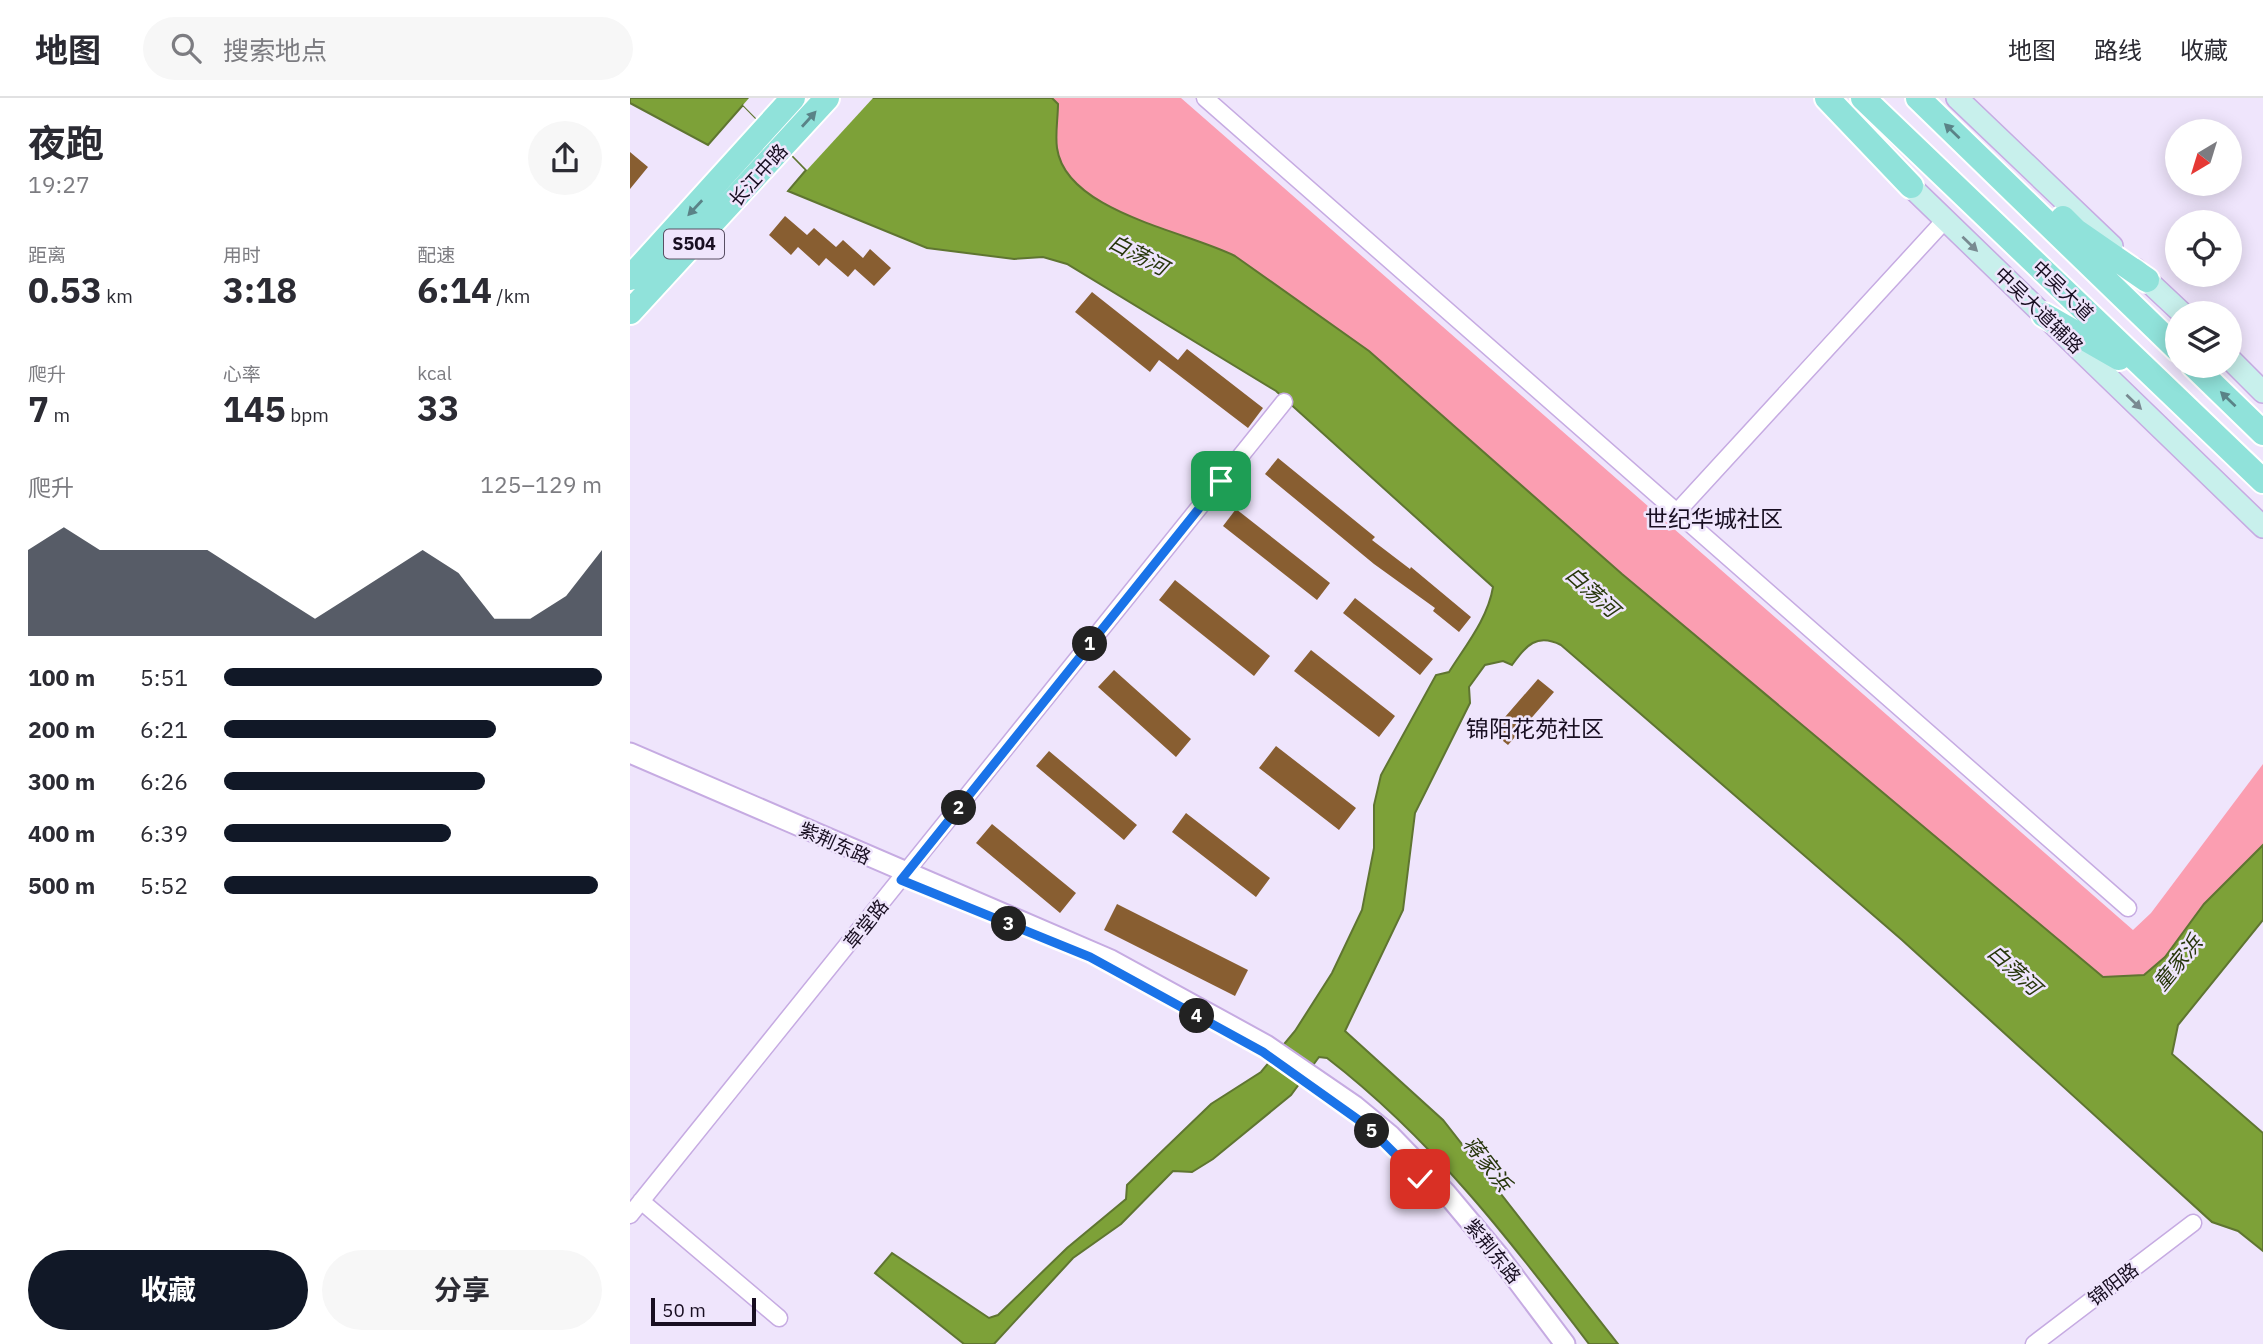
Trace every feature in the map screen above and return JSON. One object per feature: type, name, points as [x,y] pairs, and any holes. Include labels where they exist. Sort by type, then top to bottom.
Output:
[{"type":"main road","name":"长江中路","points":[[630,278],[793,98]]},
{"type":"main road","name":"长江中路","points":[[630,312],[827,98]]},
{"type":"main road","name":"中吴大道辅路","points":[[1812,98],[1910,186],[2263,527]]},
{"type":"main road","points":[[1826,98],[1910,186]]},
{"type":"main road","name":"中吴大道","points":[[1863,98],[2263,481]]},
{"type":"main road","points":[[1875,98],[1886,105],[1979,195],[1991,199],[1996,193],[1983,160]]},
{"type":"main road","name":"中吴大道","points":[[1918,98],[2165,337]]},
{"type":"main road","points":[[1957,98],[2169,301]]},
{"type":"main road","points":[[1983,160],[2031,187],[2076,231],[2147,280]]},
{"type":"main road","points":[[2043,270],[2034,252],[2033,244],[2039,240],[2057,253],[2165,358]]},
{"type":"main road","points":[[2044,315],[2115,354],[2163,402],[2210,431]]},
{"type":"main road","points":[[2242,371],[2263,392]]},
{"type":"main road","points":[[2204,378],[2263,433]]},
{"type":"street","points":[[1205,98],[2128,908]]},
{"type":"street","points":[[1676,512],[1945,220]]},
{"type":"street","name":"草堂路","points":[[630,1215],[1284,402]]},
{"type":"street","name":"紫荆东路","points":[[630,754],[903,877]]},
{"type":"street","name":"紫荆东路","points":[[630,764],[1090,957],[1264,1049],[1390,1135],[1446,1193],[1498,1255],[1565,1344]]},
{"type":"street","name":"紫荆东路","points":[[1319,1084],[1367,1126],[1420,1179],[1483,1251],[1553,1344]]},
{"type":"street","points":[[641,1201],[779,1318]]},
{"type":"street","name":"锦阳路","points":[[2034,1344],[2193,1223]]},
{"type":"shaded area","points":[[1052,98],[1181,98],[2133,930],[2151,913],[2263,764],[2263,845],[2204,904],[2165,957],[2144,975],[2103,977],[1622,574],[1369,351],[1235,256],[1131,217],[1104,204],[1082,188],[1065,170],[1057,148],[1058,104]]},
{"type":"water","points":[[630,98],[1052,98],[1058,104],[1057,148],[1065,170],[1082,188],[1104,204],[1131,217],[1235,256],[1369,351],[1622,574],[2103,977],[2144,975],[2165,957],[2204,904],[2263,845],[2263,920],[2178,1025],[2172,1054],[2263,1133],[2263,1251],[2238,1231],[2212,1222],[1902,940],[1561,645],[1545,640],[1527,647],[1512,665],[1503,661],[1485,665],[1469,687],[1470,703],[1415,813],[1403,910],[1345,1031],[1443,1120],[1618,1344],[1589,1344],[1499,1229],[1435,1156],[1365,1089],[1327,1058],[1319,1057],[1291,1095],[1213,1159],[1192,1172],[1173,1171],[1121,1224],[1073,1258],[994,1344],[964,1344],[875,1273],[892,1253],[989,1318],[998,1315],[1067,1248],[1126,1199],[1127,1185],[1211,1104],[1261,1072],[1295,1031],[1332,973],[1362,910],[1374,848],[1374,805],[1381,775],[1436,675],[1449,672],[1476,631],[1493,587],[1276,391],[1067,264],[1043,257],[1014,259],[927,248],[788,191],[806,170],[743,105],[708,145],[630,103]]},
{"type":"pier","points":[[749,98],[873,98],[807,170],[743,105]]},
{"type":"building","points":[[630,152],[648,167],[630,189]]},
{"type":"building","points":[[785,216],[807,235],[814,228],[836,247],[843,240],[863,258],[870,249],[891,268],[874,286],[855,269],[848,277],[826,258],[819,266],[798,247],[791,255],[769,235]]},
{"type":"building","points":[[1092,292],[1178,360],[1187,349],[1263,408],[1248,428],[1159,360],[1150,372],[1075,312]]},
{"type":"building","points":[[1278,458],[1375,537],[1372,540],[1410,569],[1411,567],[1471,617],[1459,632],[1433,611],[1435,608],[1374,564],[1265,474]]},
{"type":"building","points":[[1236,509],[1330,583],[1317,600],[1223,526]]},
{"type":"building","points":[[1175,580],[1270,656],[1254,676],[1159,600]]},
{"type":"building","points":[[1355,598],[1433,659],[1420,675],[1343,613]]},
{"type":"building","points":[[1311,650],[1395,716],[1379,737],[1294,671]]},
{"type":"building","points":[[1114,670],[1191,739],[1176,757],[1098,687]]},
{"type":"building","points":[[1538,679],[1554,692],[1508,745],[1492,732]]},
{"type":"building","points":[[1276,746],[1356,808],[1339,830],[1259,768]]},
{"type":"building","points":[[1049,751],[1137,825],[1124,840],[1036,766]]},
{"type":"building","points":[[1186,813],[1270,878],[1256,897],[1172,832]]},
{"type":"building","points":[[992,824],[1076,893],[1060,913],[976,843]]},
{"type":"building","points":[[1117,904],[1248,970],[1235,996],[1104,930]]},
{"type":"district","name":"世纪华城社区","points":[[1714,519]]},
{"type":"district","name":"锦阳花苑社区","points":[[1535,729]]},
{"type":"route","points":[[1221,481],[901,880],[1090,957],[1263,1052],[1318,1088],[1367,1126],[1420,1179]]},
{"type":"water label","name":"白荡河","points":[[1138,255]]},
{"type":"water label","name":"白荡河","points":[[1592,592]]},
{"type":"water label","name":"童家浜","points":[[2178,963]]},
{"type":"water label","name":"白荡河","points":[[2014,970]]},
{"type":"water label","name":"蒋家浜","points":[[1487,1164]]}]
